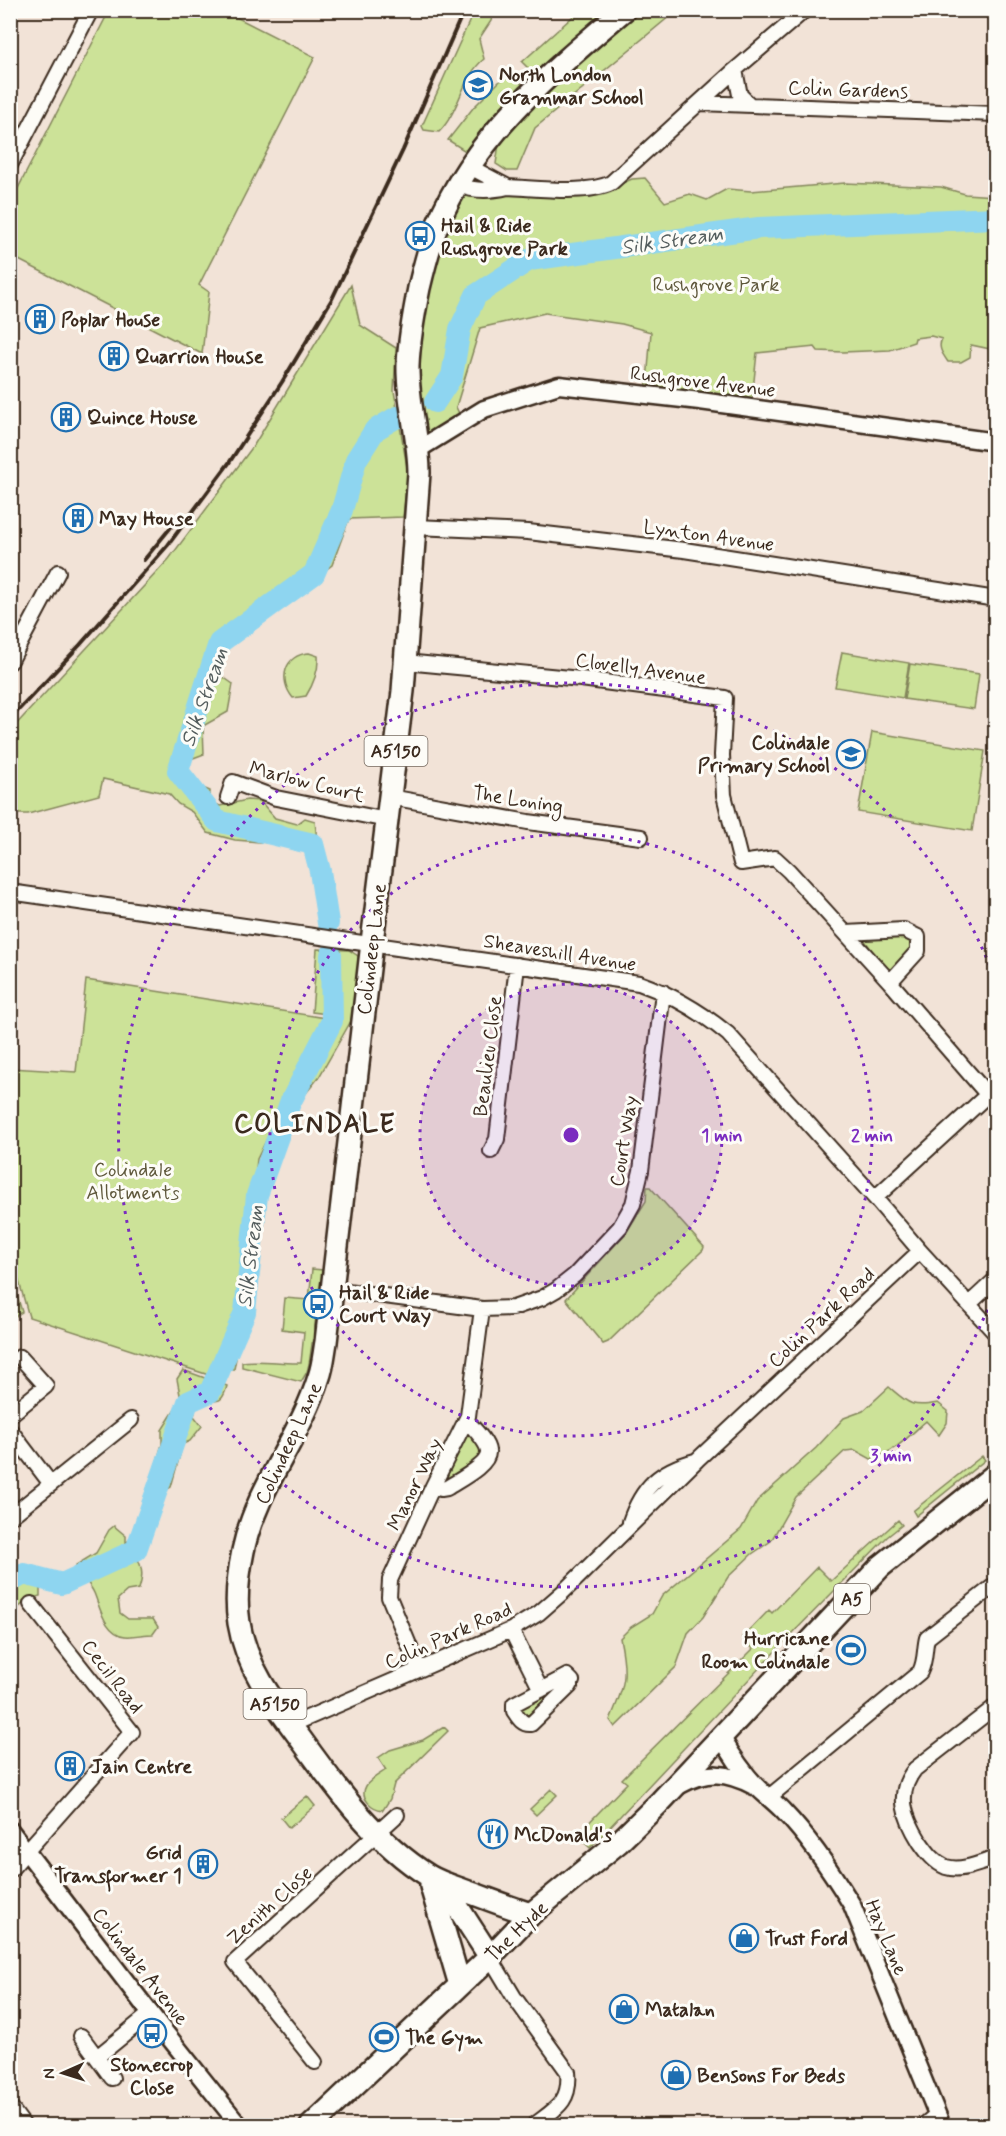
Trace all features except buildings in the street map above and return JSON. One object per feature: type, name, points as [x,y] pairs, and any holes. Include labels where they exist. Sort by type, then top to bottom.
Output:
[{"type":"main road","name":"Colindeep Lane","points":[[490,1957],[439,1881],[378,1833],[342,1793],[268,1693],[247,1653],[238,1622],[238,1578],[244,1548],[261,1499],[319,1378],[332,1288],[405,662],[416,528],[419,449],[408,376],[412,321],[426,259],[437,226],[464,176],[529,95],[624,10]]},
{"type":"main road","name":"A5","points":[[722,1738],[880,1567],[996,1474]]},
{"type":"main road","name":"The Hyde","points":[[311,2126],[490,1957],[531,1914],[619,1842],[722,1738]]},
{"type":"main road","name":"Colindeep Lane","points":[[439,1881],[506,1907],[531,1914]]},
{"type":"main road","points":[[439,1881],[431,1886],[460,1984]]},
{"type":"street","points":[[10,165],[91,10]]},
{"type":"street","points":[[464,176],[508,187],[587,189],[603,187],[611,183],[735,70],[805,10]]},
{"type":"street","points":[[735,70],[740,94],[750,105]]},
{"type":"street","name":"Colin Gardens","points":[[699,103],[996,114]]},
{"type":"street","points":[[464,176],[479,190],[492,191],[508,187]]},
{"type":"street","name":"Rushgrove Avenue","points":[[419,449],[484,409],[559,385],[746,407],[996,442]]},
{"type":"street","name":"Lynton Avenue","points":[[416,528],[528,532],[684,550],[996,598]]},
{"type":"street","points":[[10,662],[58,572]]},
{"type":"street","name":"Clovelly Avenue","points":[[405,662],[580,679],[725,698],[722,755],[724,795],[741,863],[776,858],[846,933]]},
{"type":"street","name":"Marlow Court","points":[[228,797],[233,782],[276,798],[387,820]]},
{"type":"street","name":"The Loning","points":[[390,797],[528,822],[641,837]]},
{"type":"street","name":"Sheaveshill Avenue","points":[[10,892],[639,983],[663,992],[686,1003],[728,1034],[996,1334]]},
{"type":"street","points":[[846,933],[904,930],[918,937],[918,951],[890,982]]},
{"type":"street","points":[[846,933],[991,1090],[875,1198]]},
{"type":"street","name":"Beaulieu Close","points":[[491,1151],[497,1139],[517,965]]},
{"type":"street","name":"Court Way","points":[[332,1288],[482,1309],[513,1308],[531,1303],[556,1290],[575,1275],[624,1221],[633,1204],[641,1171],[663,992]]},
{"type":"street","name":"Colin Park Road","points":[[291,1725],[511,1630],[539,1613],[697,1460],[920,1251]]},
{"type":"street","points":[[969,1304],[996,1279]]},
{"type":"street","name":"Manor Way","points":[[419,1669],[389,1597],[388,1588],[393,1572],[466,1420],[482,1309]]},
{"type":"street","points":[[10,1415],[46,1386],[20,1357]]},
{"type":"street","points":[[10,1517],[131,1420]]},
{"type":"street","points":[[433,1486],[441,1489],[447,1488],[483,1464],[487,1458],[486,1445],[466,1420]]},
{"type":"street","points":[[10,1430],[51,1484]]},
{"type":"street","points":[[764,1792],[920,1671],[926,1660],[927,1638],[996,1584]]},
{"type":"street","name":"Cecil Road","points":[[27,1851],[132,1732],[31,1604]]},
{"type":"street","points":[[511,1630],[541,1690]]},
{"type":"street","points":[[996,1706],[915,1769],[906,1784],[903,1802],[911,1828],[924,1849],[937,1862],[947,1867],[962,1868],[996,1858]]},
{"type":"street","name":"Hay Lane","points":[[722,1738],[739,1765],[785,1812],[811,1844],[834,1874],[852,1905],[940,2120]]},
{"type":"street","name":"Hay Lane","points":[[674,1789],[694,1777],[710,1774],[737,1778],[764,1792]]},
{"type":"street","name":"Zenith Close","points":[[315,2062],[235,1962],[397,1815]]},
{"type":"street","name":"Colindale Avenue","points":[[10,1830],[240,2126]]},
{"type":"street","points":[[10,1870],[27,1851]]},
{"type":"street","points":[[490,1957],[514,1997],[568,2072],[569,2082],[566,2096],[556,2108],[532,2126]]},
{"type":"street","points":[[97,2057],[151,2013]]},
{"type":"street","points":[[81,2036],[112,2078]]},
{"type":"street","points":[[923,2126],[940,2120]]},
{"type":"green space","points":[[109,11],[224,11],[315,57],[199,285],[209,292],[202,354],[11,256],[11,202]]},
{"type":"green space","points":[[474,11],[494,11],[491,21],[479,39],[484,59],[470,75],[446,124],[439,132],[424,130],[422,126]]},
{"type":"green space","points":[[579,11],[608,11],[534,74],[522,62]]},
{"type":"green space","points":[[637,11],[676,11],[535,128],[517,171],[507,171],[496,164],[500,137],[529,101]]},
{"type":"green space","points":[[510,71],[522,84],[484,126],[467,152],[448,140],[473,108]]},
{"type":"green space","name":"Rushgrove Park","points":[[645,178],[665,202],[690,194],[707,200],[727,189],[751,191],[845,183],[941,187],[965,194],[995,196],[995,350],[971,345],[970,357],[961,362],[948,362],[940,348],[942,339],[931,336],[915,338],[914,342],[890,350],[818,351],[815,347],[757,353],[751,408],[646,394],[651,332],[622,324],[545,313],[480,328],[456,407],[463,422],[419,449],[414,424],[426,259],[460,200],[471,188],[590,197],[632,179]]},
{"type":"green space","points":[[351,285],[360,325],[396,348],[394,391],[408,473],[403,517],[349,519],[332,565],[241,634],[220,653],[216,672],[233,684],[228,712],[203,726],[204,754],[188,760],[191,783],[210,791],[210,801],[220,806],[247,800],[260,801],[275,818],[297,824],[305,818],[315,821],[317,841],[325,860],[306,846],[235,840],[208,833],[192,812],[178,804],[169,794],[103,779],[99,795],[28,814],[11,814],[11,730],[169,559],[254,445]]},
{"type":"green space","points":[[842,652],[909,663],[903,698],[835,687]]},
{"type":"green space","points":[[309,653],[318,656],[315,677],[306,696],[293,698],[286,684],[286,670],[294,658]]},
{"type":"green space","points":[[910,664],[979,674],[974,709],[904,699]]},
{"type":"green space","points":[[872,732],[985,751],[972,831],[858,812]]},
{"type":"green space","points":[[901,936],[913,940],[912,954],[891,975],[862,937]]},
{"type":"green space","points":[[317,949],[349,950],[358,956],[359,972],[351,1021],[319,1077],[294,1108],[279,1144],[264,1193],[258,1232],[255,1310],[239,1343],[234,1369],[225,1369],[221,1364],[243,1310],[261,1159],[329,1018],[328,1014],[312,1012]]},
{"type":"green space","name":"Colindale Allotments","points":[[86,980],[326,1018],[257,1159],[241,1310],[215,1377],[29,1317],[11,1253],[11,1068],[76,1072]]},
{"type":"green space","points":[[647,1187],[650,1187],[704,1247],[608,1342],[603,1344],[566,1299],[626,1233],[646,1201]]},
{"type":"green space","points":[[312,1269],[323,1270],[309,1364],[301,1382],[242,1367],[242,1362],[248,1361],[301,1363],[304,1332],[282,1329],[285,1298],[309,1300]]},
{"type":"green space","points":[[10,1271],[22,1312],[11,1319],[10,1319]]},
{"type":"green space","points":[[183,1370],[227,1386],[220,1400],[197,1403],[194,1416],[202,1426],[190,1441],[183,1444],[171,1487],[156,1497],[137,1557],[142,1573],[139,1589],[127,1591],[118,1599],[120,1613],[128,1619],[153,1619],[158,1627],[153,1634],[125,1636],[118,1634],[108,1625],[92,1589],[76,1565],[96,1553],[109,1530],[114,1526],[126,1536],[126,1543],[136,1533],[162,1444],[162,1430],[181,1400],[177,1379]]},
{"type":"green space","points":[[889,1387],[911,1403],[922,1405],[938,1403],[948,1411],[947,1423],[939,1435],[926,1421],[887,1453],[871,1459],[855,1450],[845,1451],[796,1497],[771,1541],[752,1554],[728,1577],[703,1617],[688,1633],[676,1667],[615,1727],[610,1720],[624,1680],[620,1638],[631,1627],[652,1614],[662,1596],[741,1529],[757,1501],[816,1448],[844,1418],[863,1411]]},
{"type":"green space","points":[[467,1429],[483,1448],[483,1458],[450,1481],[442,1478]]},
{"type":"green space","points":[[982,1456],[985,1460],[916,1516],[913,1511]]},
{"type":"green space","points":[[898,1520],[902,1525],[887,1537],[783,1643],[590,1848],[577,1835],[627,1783],[622,1779],[753,1649],[743,1637],[769,1610],[772,1613],[817,1567],[831,1581]]},
{"type":"green space","points":[[10,1580],[31,1582],[40,1589],[40,1596],[27,1600],[18,1608],[11,1609]]},
{"type":"green space","points":[[565,1684],[533,1718],[526,1718],[521,1710],[523,1706]]},
{"type":"green space","points":[[444,1727],[448,1731],[394,1784],[390,1799],[383,1810],[375,1808],[365,1799],[366,1786],[386,1770],[378,1758],[390,1750],[423,1740]]},
{"type":"green space","points":[[551,1789],[557,1795],[536,1815],[530,1809]]},
{"type":"green space","points":[[307,1796],[315,1806],[289,1828],[281,1818]]},
{"type":"waterway","name":"Silk Stream","points":[[435,402],[452,376],[460,329],[476,295],[529,260],[759,228],[996,218]]},
{"type":"waterway","name":"Silk Stream","points":[[328,923],[320,871],[313,844],[217,821],[178,771],[219,643],[314,574],[342,510],[356,460],[375,430],[397,417]]},
{"type":"waterway","name":"Silk Stream","points":[[10,1582],[24,1574],[62,1584],[136,1550],[188,1402],[210,1392],[245,1312],[257,1195],[290,1103],[332,1021],[331,955]]},
{"type":"railway","points":[[10,719],[80,645],[168,545],[229,463],[282,382],[332,299],[403,150],[464,10]]},
{"type":"railway","points":[[144,560],[176,521]]},
{"type":"place","name":"North London Grammar School","points":[[478,85]]},
{"type":"place","name":"Hail & Ride Rushgrove Park","points":[[420,236]]},
{"type":"place","name":"Poplar House","points":[[40,319]]},
{"type":"place","name":"Quarrion House","points":[[114,356]]},
{"type":"place","name":"Quince House","points":[[66,417]]},
{"type":"place","name":"May House","points":[[78,518]]},
{"type":"place","name":"Colindale Primary School","points":[[851,754]]},
{"type":"place","name":"Hail & Ride Court Way","points":[[318,1304]]},
{"type":"place","name":"Hurricane Room Colindale","points":[[851,1650]]},
{"type":"place","name":"Jain Centre","points":[[70,1766]]},
{"type":"place","name":"McDonald's","points":[[493,1834]]},
{"type":"place","name":"Grid Transformer 1","points":[[203,1864]]},
{"type":"place","name":"Trust Ford","points":[[744,1938]]},
{"type":"place","name":"Matalan","points":[[624,2009]]},
{"type":"place","name":"Stonecrop Close","points":[[152,2033]]},
{"type":"place","name":"The Gym","points":[[384,2037]]},
{"type":"place","name":"Bensons For Beds","points":[[676,2075]]},
{"type":"district","name":"COLINDALE","points":[[315,1123]]}]
